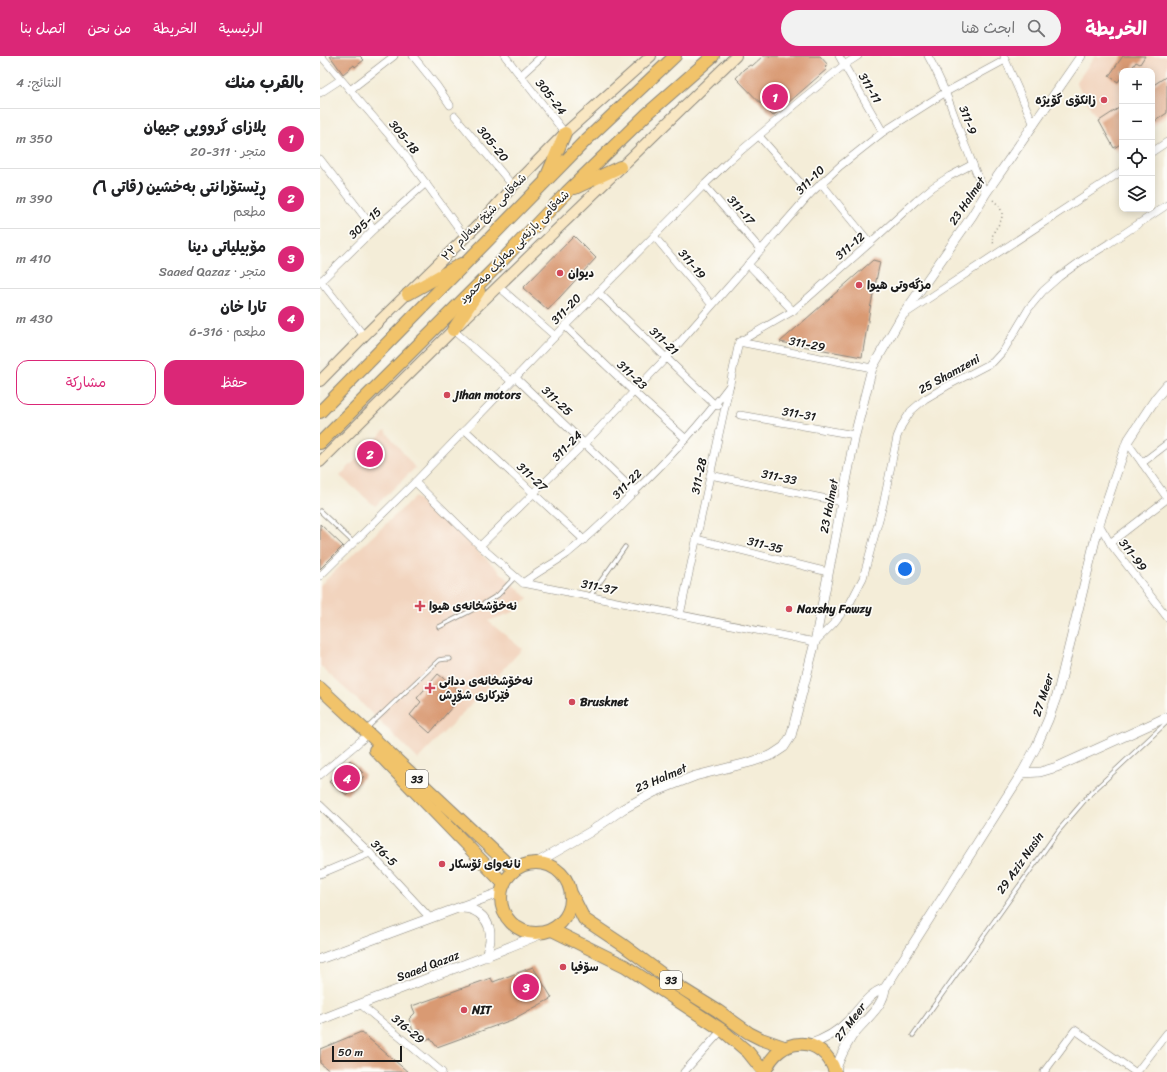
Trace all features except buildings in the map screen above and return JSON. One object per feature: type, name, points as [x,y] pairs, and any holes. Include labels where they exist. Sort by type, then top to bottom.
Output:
[{"type":"main road","name":"شەقامی شێخ سەلام ٣٣","points":[[320,381],[486,216],[565,133],[651,56]]},
{"type":"main road","name":"شەقامی بازنەیی مەلیک مەحمود","points":[[320,412],[544,185],[584,142],[675,56]]},
{"type":"main road","name":"شەقامی بازنەیی مەلیک مەحمود","points":[[320,443],[495,268],[567,192],[647,114],[713,56]]},
{"type":"main road","points":[[320,462],[498,286],[736,56]]},
{"type":"main road","points":[[544,185],[565,133]]},
{"type":"main road","points":[[567,192],[620,167]]},
{"type":"main road","points":[[408,294],[474,256]]},
{"type":"main road","points":[[453,330],[495,268]]},
{"type":"main road","name":"33","points":[[320,688],[365,734],[503,888],[501,900],[502,909],[506,916],[518,928],[526,932],[535,933],[547,931],[625,966],[722,1030],[748,1052],[765,1072],[771,1058],[784,1047],[799,1044],[808,1045]]},
{"type":"main road","name":"33","points":[[320,699],[365,734],[514,870]]},
{"type":"main road","points":[[503,888],[508,876],[514,870],[530,863],[538,862]]},
{"type":"main road","name":"33","points":[[538,862],[554,867],[567,879],[572,895],[584,919],[623,945],[681,988],[718,1011],[749,1033],[784,1047]]},
{"type":"main road","points":[[547,931],[559,926],[567,916],[572,904],[572,895]]},
{"type":"main road","points":[[808,1045],[822,1052],[828,1058],[835,1072]]},
{"type":"street","name":"305-18","points":[[320,56],[400,148],[465,237]]},
{"type":"street","points":[[350,90],[394,56]]},
{"type":"street","points":[[413,56],[450,105]]},
{"type":"street","name":"305-24","points":[[505,56],[565,133]]},
{"type":"street","points":[[520,76],[542,56]]},
{"type":"street","name":"311-11","points":[[839,56],[883,132]]},
{"type":"street","name":"311-20","points":[[320,576],[415,482],[513,379],[704,185],[730,160],[844,65],[858,56]]},
{"type":"street","name":"311-9","points":[[928,56],[946,92],[973,164],[986,193]]},
{"type":"street","name":"23 Halmet","points":[[538,862],[590,832],[623,809],[654,792],[695,776],[762,759],[779,751],[788,742],[791,736],[815,642],[855,435],[872,368],[902,316],[1081,56]]},
{"type":"street","points":[[1005,58],[1034,125]]},
{"type":"street","name":"311-10","points":[[666,358],[810,194],[840,166],[883,132],[946,92],[1005,58]]},
{"type":"street","points":[[320,93],[340,80]]},
{"type":"street","name":"305-20","points":[[456,116],[513,186]]},
{"type":"street","points":[[759,136],[810,194]]},
{"type":"street","points":[[1155,150],[1167,142]]},
{"type":"street","points":[[320,160],[374,228]]},
{"type":"street","name":"311-12","points":[[739,342],[793,311],[916,200],[950,176],[973,164]]},
{"type":"street","points":[[902,316],[1119,173]]},
{"type":"street","name":"305-15","points":[[320,281],[374,228],[426,183]]},
{"type":"street","points":[[821,183],[870,243]]},
{"type":"street","name":"311-17","points":[[704,185],[760,250]]},
{"type":"street","name":"25 Shamzeni","points":[[815,642],[833,624],[850,603],[863,578],[883,505],[897,437],[902,425],[911,411],[931,396],[993,362],[1004,350],[1029,308],[1043,291],[1059,277],[1081,261],[1166,209]]},
{"type":"street","name":"311-19","points":[[654,236],[712,305]]},
{"type":"street","points":[[748,264],[793,311]]},
{"type":"street","points":[[320,281],[364,336]]},
{"type":"street","points":[[498,286],[555,336]]},
{"type":"street","name":"311-21","points":[[598,292],[715,405]]},
{"type":"street","name":"311-23","points":[[565,326],[686,439]]},
{"type":"street","name":"311-25","points":[[453,330],[513,379],[585,443],[635,492]]},
{"type":"street","name":"311-29","points":[[739,342],[872,368]]},
{"type":"street","name":"311-28","points":[[680,615],[739,342]]},
{"type":"street","name":"311-24","points":[[480,546],[585,443],[666,358]]},
{"type":"street","name":"311-22","points":[[524,583],[565,555],[596,530],[686,439],[715,405],[730,384]]},
{"type":"street","name":"27 Meer","points":[[835,1072],[842,1054],[851,1038],[863,1022],[880,1004],[884,997],[885,988],[1022,773],[1036,747],[1058,692],[1099,524],[1127,442],[1156,398],[1167,385]]},
{"type":"street","points":[[715,405],[725,407]]},
{"type":"street","name":"311-31","points":[[740,415],[855,435]]},
{"type":"street","name":"311-27","points":[[465,430],[584,540]]},
{"type":"street","points":[[1110,543],[1167,498],[1127,442]]},
{"type":"street","points":[[1142,463],[1167,444]]},
{"type":"street","name":"311-33","points":[[710,475],[842,502]]},
{"type":"street","points":[[415,482],[480,546],[524,583]]},
{"type":"street","name":"311-99","points":[[1099,524],[1110,543],[1167,617]]},
{"type":"street","name":"311-35","points":[[696,539],[828,572]]},
{"type":"street","name":"311-37","points":[[524,583],[815,642]]},
{"type":"street","points":[[1022,773],[1040,772],[1057,767],[1167,717]]},
{"type":"street","points":[[320,775],[365,734]]},
{"type":"street","name":"316-5","points":[[320,805],[370,853],[430,918]]},
{"type":"street","points":[[320,874],[370,853]]},
{"type":"street","points":[[320,959],[458,908],[503,888]]},
{"type":"street","points":[[458,908],[472,909],[479,913],[486,921],[490,929],[490,938],[486,957]]},
{"type":"street","name":"Saaed Qazaz","points":[[320,1020],[486,957],[547,931]]},
{"type":"street","name":"27 Meer","points":[[808,1045],[825,1038],[841,1028],[874,994],[885,988]]},
{"type":"street","name":"316-29","points":[[360,1004],[442,1072]]},
{"type":"street","points":[[684,1072],[722,1030]]},
{"type":"street","points":[[1044,1072],[1075,1030],[1136,1072],[1167,1033]]},
{"type":"lane","points":[[320,511],[354,543]]},
{"type":"lane","points":[[590,596],[625,547]]},
{"type":"lane","points":[[439,627],[498,595],[516,576]]},
{"type":"lane","points":[[365,734],[439,660],[450,659]]},
{"type":"lane","name":"29 Aziz Nasin","points":[[913,1035],[1058,830],[1090,794],[1167,722]]},
{"type":"path","points":[[986,193],[1002,212],[1001,220],[991,238],[999,252]]},
{"type":"shaded area","name":"زانکۆی گۆیژە","points":[[1095,56],[1167,56],[1167,117],[1155,125],[1155,68],[1119,68],[1119,150],[1116,152],[1076,83]]},
{"type":"shaded area","points":[[385,430],[415,468],[375,506],[340,476]]},
{"type":"shaded area","name":"نەخۆشخانەی هیوا","points":[[415,497],[445,520],[528,598],[511,613],[488,621],[522,649],[484,691],[418,759],[360,702],[320,666],[320,585]]},
{"type":"place","name":"پلازای گرووپی جیهان","points":[[775,97]]},
{"type":"place","name":"زانکۆی گۆیژە","points":[[1104,100]]},
{"type":"place","name":"دیوان","points":[[560,273]]},
{"type":"place","name":"مزگەوتی هیوا","points":[[859,285]]},
{"type":"place","name":"jihan motors","points":[[447,395]]},
{"type":"place","name":"ڕێستۆرانتی بە‌خشین (قاتی ٦)","points":[[370,454]]},
{"type":"place","name":"نەخۆشخانەی هیوا","points":[[420,606]]},
{"type":"place","name":"Naxshy Fawzy","points":[[789,609]]},
{"type":"place","name":"نەخۆشخانەی ددانی فێرکاری شۆڕش","points":[[430,688]]},
{"type":"place","name":"Brusknet","points":[[572,702]]},
{"type":"place","name":"تارا خان","points":[[347,778]]},
{"type":"place","name":"نانەوای ئۆسکار","points":[[442,864]]},
{"type":"place","name":"سۆفیا","points":[[563,967]]},
{"type":"place","name":"مۆبیلیاتی دینا","points":[[526,987]]},
{"type":"place","name":"NIT","points":[[464,1010]]}]
